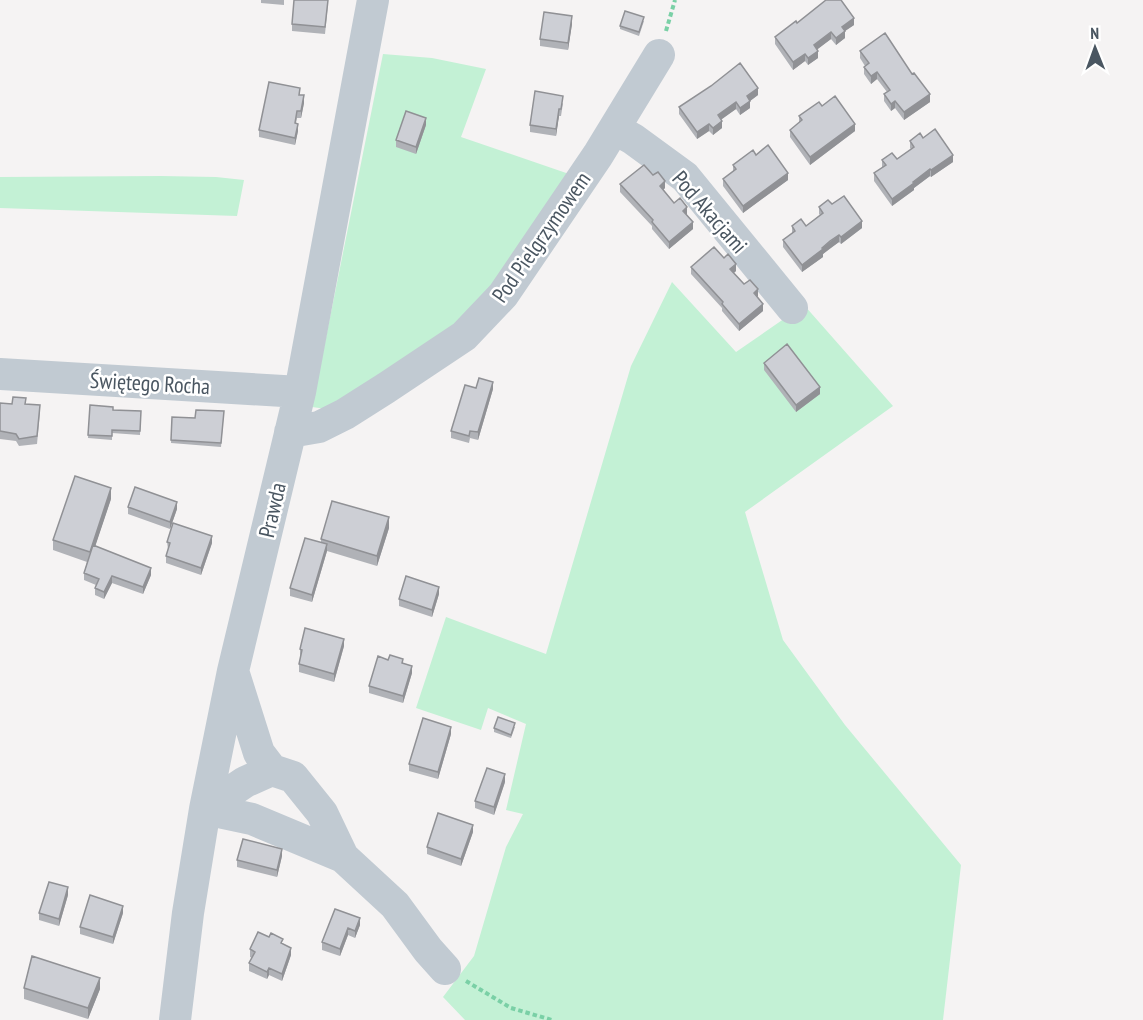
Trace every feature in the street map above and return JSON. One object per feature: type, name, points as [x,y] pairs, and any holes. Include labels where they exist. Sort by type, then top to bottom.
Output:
[{"type":"street","name":"Prawda","points":[[175,1020],[188,913],[205,809],[233,670],[300,392],[373,0]]},
{"type":"street","name":"Pod Pielgrzymowem","points":[[290,432],[319,427],[345,414],[464,336],[503,296],[615,129],[659,55]]},
{"type":"street","name":"Pod Akacjami","points":[[615,129],[633,139],[685,177],[792,308]]},
{"type":"street","name":"Świętego Rocha","points":[[0,374],[300,392]]},
{"type":"street","points":[[233,670],[259,753],[272,770],[293,777],[322,813],[343,857]]},
{"type":"street","points":[[205,809],[245,782],[272,770]]},
{"type":"street","points":[[205,809],[252,819],[343,857],[395,905],[445,969]]},
{"type":"path","points":[[659,55],[675,0]]},
{"type":"path","points":[[445,969],[511,1008],[552,1020]]},
{"type":"green space","points":[[383,54],[432,58],[486,69],[461,137],[572,175],[505,279],[450,338],[334,410],[312,407]]},
{"type":"green space","points":[[161,176],[244,180],[237,216],[0,208],[0,177]]},
{"type":"green space","points":[[672,282],[736,352],[804,305],[893,406],[745,512],[783,640],[845,725],[961,865],[943,1020],[465,1020],[443,997],[474,956],[506,847],[523,814],[506,810],[526,724],[488,708],[481,730],[416,708],[446,617],[546,654],[631,366]]},
{"type":"building","points":[[294,0],[328,0],[325,27],[292,24]]},
{"type":"building","points":[[826,0],[841,0],[854,18],[842,27],[845,31],[836,38],[831,32],[814,45],[818,51],[808,58],[805,54],[793,62],[775,37]]},
{"type":"building","points":[[625,11],[644,17],[639,32],[620,26]]},
{"type":"building","points":[[544,12],[572,16],[568,43],[540,39]]},
{"type":"building","points":[[885,33],[912,74],[914,73],[930,94],[904,112],[895,101],[891,104],[884,94],[890,90],[877,72],[871,76],[864,67],[869,63],[860,51]]},
{"type":"building","points":[[740,63],[758,88],[747,96],[750,101],[740,108],[736,102],[718,115],[722,121],[713,128],[709,124],[697,132],[679,107]]},
{"type":"building","points":[[269,82],[300,88],[299,95],[304,95],[301,111],[297,111],[295,123],[298,124],[295,138],[259,130]]},
{"type":"building","points":[[535,91],[563,96],[556,129],[530,125]]},
{"type":"building","points":[[835,96],[855,124],[810,157],[790,130],[802,120],[799,116],[819,102],[822,106]]},
{"type":"building","points":[[406,111],[426,118],[416,147],[396,140]]},
{"type":"building","points":[[935,129],[953,155],[930,169],[892,199],[874,173],[886,165],[882,160],[892,153],[897,159],[914,147],[910,141],[920,133],[923,138]]},
{"type":"building","points":[[768,145],[788,173],[743,206],[723,179],[736,169],[733,165],[753,150],[756,155]]},
{"type":"building","points":[[644,165],[653,175],[658,172],[665,181],[660,186],[674,203],[680,198],[687,207],[683,211],[693,222],[669,242],[652,222],[653,220],[620,184]]},
{"type":"building","points":[[844,196],[862,221],[841,237],[839,235],[830,241],[802,265],[783,240],[795,231],[792,226],[801,219],[806,226],[823,213],[819,207],[828,200],[832,204]]},
{"type":"building","points":[[714,247],[724,258],[728,254],[736,264],[730,269],[744,284],[750,280],[758,289],[754,293],[763,304],[739,324],[722,304],[723,302],[691,267]]},
{"type":"building","points":[[787,344],[820,387],[796,405],[764,363]]},
{"type":"building","points":[[479,378],[493,382],[478,432],[470,431],[469,436],[451,431],[465,385],[476,388]]},
{"type":"building","points":[[13,397],[26,398],[25,404],[40,405],[37,436],[19,439],[16,434],[0,431],[0,403],[12,404]]},
{"type":"building","points":[[90,405],[113,407],[113,410],[141,411],[140,431],[112,430],[112,436],[88,435]]},
{"type":"building","points":[[196,410],[224,411],[221,443],[171,440],[172,417],[195,418]]},
{"type":"building","points":[[75,476],[111,488],[90,552],[53,540]]},
{"type":"building","points":[[135,487],[177,502],[170,522],[128,507]]},
{"type":"building","points":[[332,501],[389,517],[377,556],[321,539]]},
{"type":"building","points":[[173,523],[212,536],[201,568],[166,556],[170,543],[167,542]]},
{"type":"building","points":[[305,538],[327,544],[312,595],[290,588]]},
{"type":"building","points":[[93,545],[151,568],[143,587],[112,576],[104,592],[95,588],[99,579],[84,573]]},
{"type":"building","points":[[406,576],[439,587],[432,610],[399,599]]},
{"type":"building","points":[[305,628],[344,639],[334,674],[299,664]]},
{"type":"building","points":[[390,655],[403,659],[402,663],[412,666],[403,696],[369,686],[378,656],[388,660]]},
{"type":"building","points":[[498,717],[515,723],[511,735],[494,728]]},
{"type":"building","points":[[423,718],[451,727],[438,772],[409,764]]},
{"type":"building","points":[[487,768],[505,774],[494,807],[475,801]]},
{"type":"building","points":[[438,813],[473,825],[461,859],[427,847]]},
{"type":"building","points":[[243,839],[282,849],[277,870],[237,860]]},
{"type":"building","points":[[49,882],[68,887],[59,919],[39,913]]},
{"type":"building","points":[[90,895],[123,906],[113,937],[80,927]]},
{"type":"building","points":[[335,909],[360,918],[355,931],[348,928],[340,949],[322,942]]},
{"type":"building","points":[[258,932],[269,937],[271,933],[283,939],[281,943],[291,948],[282,974],[269,968],[267,972],[249,963],[255,952],[250,949]]},
{"type":"building","points":[[32,956],[100,978],[88,1008],[24,988]]}]
